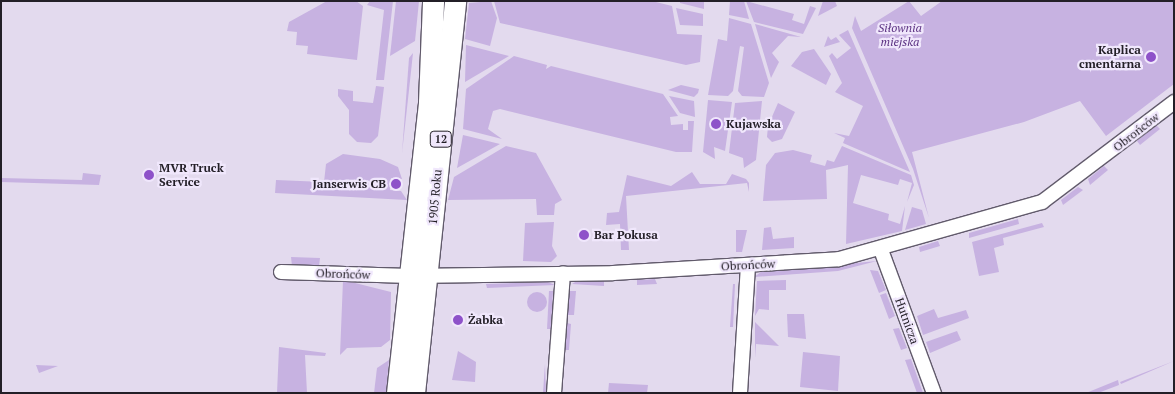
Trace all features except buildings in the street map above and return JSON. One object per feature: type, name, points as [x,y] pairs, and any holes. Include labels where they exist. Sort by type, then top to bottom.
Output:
[{"type":"main road","name":"1905 Roku","points":[[414,393],[434,1]]},
{"type":"main road","name":"1905 Roku","points":[[398,393],[419,276],[455,1]]},
{"type":"street","name":"Obrońców","points":[[281,272],[419,276],[563,273],[839,259],[881,250],[1042,202],[1174,102]]},
{"type":"street","name":"Hutnicza","points":[[881,250],[934,393]]},
{"type":"street","points":[[740,393],[748,265]]},
{"type":"street","points":[[554,393],[563,273]]},
{"type":"green space","points":[[327,1],[356,1],[363,6],[357,60],[307,54],[308,46],[296,45],[297,32],[287,31],[289,22]]},
{"type":"green space","points":[[370,1],[393,1],[384,80],[376,80],[384,10],[367,5]]},
{"type":"green space","points":[[396,1],[419,1],[415,41],[390,56]]},
{"type":"green space","points":[[491,1],[497,18],[490,46],[465,39],[469,3]]},
{"type":"green space","points":[[494,1],[652,1],[672,6],[677,34],[702,35],[700,62],[686,65],[500,23]]},
{"type":"green space","points":[[680,1],[704,1],[704,9],[680,3]]},
{"type":"green space","points":[[730,1],[744,1],[749,19],[729,15]]},
{"type":"green space","points":[[746,1],[794,14],[792,20],[804,24],[810,6],[816,8],[803,34],[754,22]]},
{"type":"green space","points":[[823,1],[835,1],[837,6],[818,16]]},
{"type":"green space","name":"Siłownia miejska","points":[[909,1],[921,16],[942,1],[1174,1],[1174,84],[1106,136],[1080,101],[1024,122],[912,152],[929,218],[913,169],[852,28],[855,16],[861,31]]},
{"type":"green space","points":[[676,8],[703,14],[703,26],[680,25]]},
{"type":"green space","points":[[729,18],[751,24],[769,83],[764,97],[742,96],[738,91],[744,47],[740,46],[733,91],[728,96],[708,95],[718,39],[727,41]]},
{"type":"green space","points":[[755,24],[801,37],[788,36],[772,53],[779,62],[771,78]]},
{"type":"green space","points":[[848,30],[910,172],[843,143],[845,138],[834,133],[849,136],[863,106],[835,92],[842,83],[829,56],[832,53],[837,59],[851,48],[839,35]]},
{"type":"green space","points":[[828,36],[831,40],[836,37],[840,42],[824,47]]},
{"type":"green space","points":[[466,45],[509,56],[465,82]]},
{"type":"green space","points":[[814,49],[831,74],[826,85],[791,66],[802,52]]},
{"type":"green space","points":[[413,53],[409,90],[402,153],[409,58]]},
{"type":"green space","points":[[514,56],[547,65],[546,69],[551,66],[663,94],[678,116],[670,117],[671,125],[683,124],[683,130],[688,130],[688,121],[694,121],[692,152],[676,152],[500,109],[493,111],[488,129],[502,139],[463,129],[466,89]]},
{"type":"green space","points":[[681,85],[699,89],[698,93],[694,97],[668,90]]},
{"type":"green space","points":[[376,86],[384,87],[378,136],[371,143],[357,142],[349,134],[349,110],[338,96],[338,89],[353,91],[353,101],[373,103]]},
{"type":"green space","points":[[669,96],[694,101],[695,117],[680,113]]},
{"type":"green space","points":[[708,100],[732,102],[725,151],[714,147],[715,159],[703,152]]},
{"type":"green space","points":[[762,101],[756,160],[744,168],[743,158],[729,153],[735,103]]},
{"type":"green space","points":[[778,103],[795,112],[782,139],[772,142],[767,137],[768,126]]},
{"type":"green space","points":[[1156,125],[1160,129],[1140,145],[1137,141]]},
{"type":"green space","points":[[463,135],[500,144],[457,168]]},
{"type":"green space","points":[[506,146],[536,153],[562,200],[555,204],[554,215],[537,215],[536,199],[448,200],[454,177]]},
{"type":"green space","points":[[842,146],[911,175],[914,185],[907,202],[912,183],[900,179],[898,185],[861,175],[853,203],[889,214],[888,220],[900,224],[905,206],[902,231],[846,244],[848,165],[826,170],[827,199],[763,201],[766,165],[775,153],[793,150],[812,155],[810,162],[825,166],[827,160],[834,162]]},
{"type":"green space","points":[[343,154],[380,159],[398,167],[402,179],[391,178],[390,190],[401,191],[407,200],[275,193],[276,180],[324,182],[326,164]]},
{"type":"green space","points":[[1104,166],[1108,170],[1090,185],[1088,179]]},
{"type":"green space","points":[[692,172],[700,184],[726,184],[732,174],[746,179],[749,183],[749,192],[747,183],[626,196],[629,250],[621,250],[620,224],[606,225],[607,213],[619,212],[627,175],[671,186]]},
{"type":"green space","points":[[83,173],[101,175],[99,185],[1,182],[1,178],[82,180]]},
{"type":"green space","points":[[1078,187],[1083,190],[1063,205],[1061,200]]},
{"type":"green space","points":[[912,207],[922,210],[926,224],[905,230]]},
{"type":"green space","points":[[1018,219],[1019,224],[969,238],[969,233]]},
{"type":"green space","points":[[554,222],[552,246],[557,256],[551,262],[523,261],[525,223]]},
{"type":"green space","points":[[1042,223],[1044,227],[1003,238],[1004,245],[994,248],[999,272],[979,276],[972,242]]},
{"type":"green space","points":[[771,227],[773,239],[794,237],[794,248],[762,250],[764,228]]},
{"type":"green space","points":[[736,230],[747,230],[742,252],[736,252]]},
{"type":"green space","points":[[938,241],[940,246],[920,252],[919,247]]},
{"type":"green space","points":[[291,257],[320,258],[319,266],[292,266]]},
{"type":"green space","points":[[877,261],[838,271],[754,277],[761,272]]},
{"type":"green space","points":[[870,270],[878,271],[886,290],[879,293]]},
{"type":"green space","points":[[655,279],[657,284],[637,285],[637,280]]},
{"type":"green space","points":[[343,280],[391,292],[390,340],[381,347],[347,348],[340,355]]},
{"type":"green space","points":[[786,280],[786,290],[769,290],[769,310],[759,309],[755,316],[757,281]]},
{"type":"green space","points":[[577,281],[604,281],[604,286],[572,284]]},
{"type":"green space","points":[[548,282],[555,285],[487,288],[486,284]]},
{"type":"green space","points":[[733,284],[735,284],[733,327],[730,327]]},
{"type":"green space","points":[[549,291],[553,291],[551,329],[547,329]]},
{"type":"green space","points":[[569,291],[576,291],[574,315],[567,315]]},
{"type":"green space","points":[[533,292],[541,292],[547,298],[547,306],[541,312],[533,312],[527,306],[527,298]]},
{"type":"green space","points":[[886,293],[895,316],[889,319],[880,295]]},
{"type":"green space","points":[[934,309],[938,318],[966,310],[969,318],[923,335],[917,316]]},
{"type":"green space","points":[[787,314],[804,314],[806,339],[788,337]]},
{"type":"green space","points":[[755,322],[779,346],[756,344],[755,358]]},
{"type":"green space","points":[[567,323],[571,324],[569,350],[565,350]]},
{"type":"green space","points":[[899,328],[907,348],[901,350],[893,329]]},
{"type":"green space","points":[[957,331],[961,340],[930,353],[926,342]]},
{"type":"green space","points":[[279,347],[326,353],[325,356],[305,355],[307,393],[277,393]]},
{"type":"green space","points":[[458,351],[476,362],[475,382],[452,380]]},
{"type":"green space","points":[[803,352],[840,356],[838,391],[800,387]]},
{"type":"green space","points":[[911,359],[923,393],[917,393],[905,360]]},
{"type":"green space","points":[[389,360],[386,393],[374,393],[377,368]]},
{"type":"green space","points":[[1174,361],[1121,384],[1120,382]]},
{"type":"green space","points":[[545,364],[546,393],[543,393]]},
{"type":"green space","points":[[36,365],[58,366],[39,373]]},
{"type":"green space","points":[[1118,380],[1119,385],[1098,393],[1086,393]]},
{"type":"green space","points":[[609,383],[648,385],[647,393],[608,393]]},
{"type":"place","name":"Kaplica cmentarna","points":[[1151,57]]},
{"type":"place","name":"Kujawska","points":[[716,124]]},
{"type":"place","name":"MVR Truck Service","points":[[149,175]]},
{"type":"place","name":"Janserwis CB","points":[[396,184]]},
{"type":"place","name":"Bar Pokusa","points":[[584,235]]},
{"type":"place","name":"Żabka","points":[[458,320]]}]
